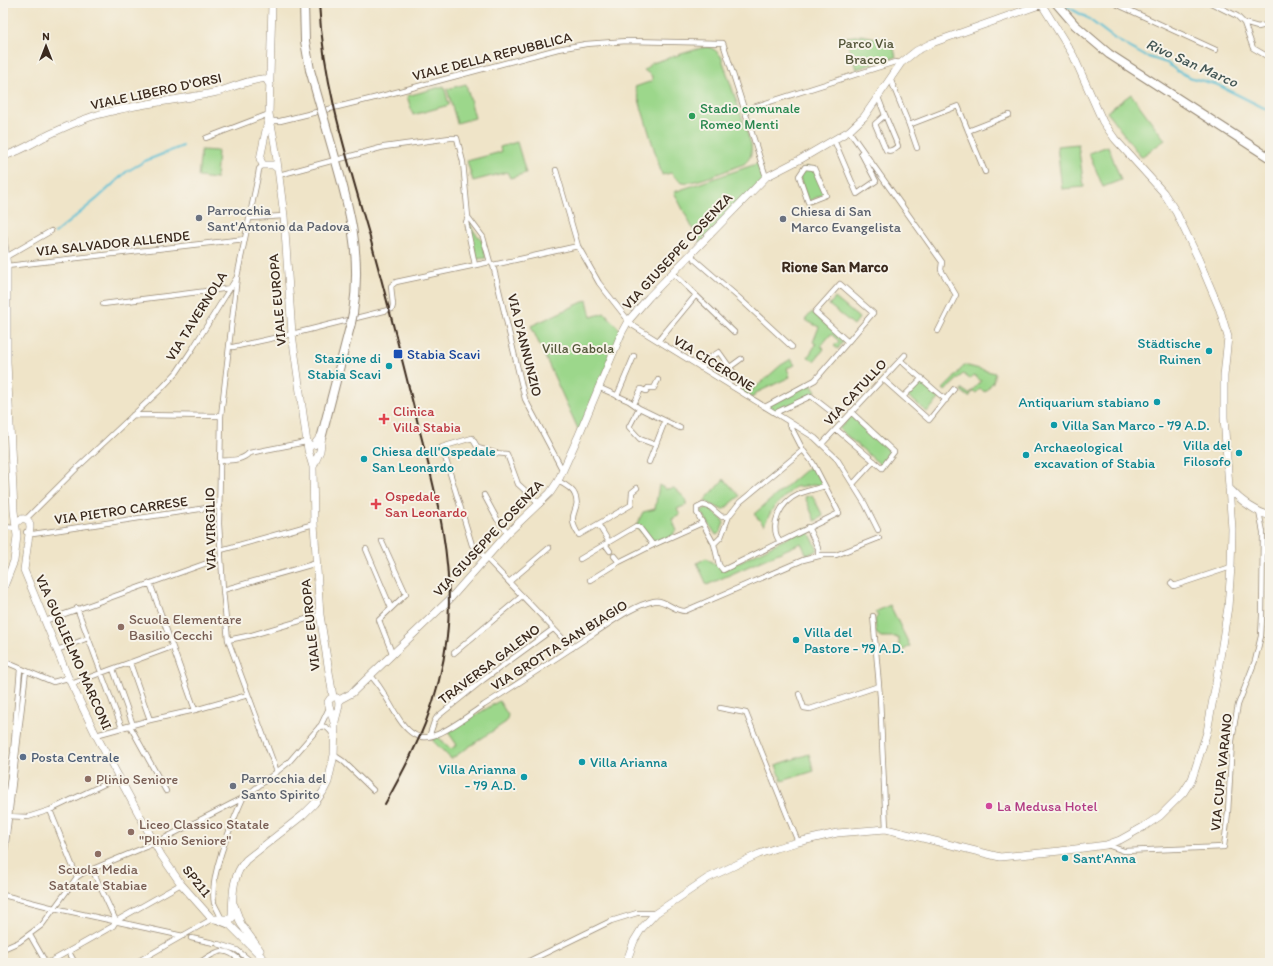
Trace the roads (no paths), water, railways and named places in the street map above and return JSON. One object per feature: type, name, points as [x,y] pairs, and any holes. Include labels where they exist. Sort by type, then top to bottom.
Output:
[{"type":"highway","points":[[304,3],[305,41],[310,70],[350,210],[357,265],[352,324],[322,435]]},
{"type":"highway","points":[[1056,3],[1075,24],[1109,54],[1270,158]]},
{"type":"street","points":[[270,85],[272,3]]},
{"type":"street","points":[[1114,3],[1216,50]]},
{"type":"street","points":[[1211,3],[1237,16],[1244,23],[1253,48],[1270,58]]},
{"type":"street","points":[[626,963],[634,941],[642,928],[656,913],[708,878],[759,854],[798,842],[837,833],[886,829],[1000,857],[1106,845],[1120,840],[1160,816],[1183,793],[1192,779],[1207,732],[1228,607],[1232,528],[1224,417],[1224,376],[1228,337],[1220,310],[1198,258],[1176,212],[1163,192],[1114,139],[1104,122],[1073,55],[1044,4]]},
{"type":"street","name":"VIA GIUSEPPE COSENZA","points":[[334,704],[352,693],[449,600],[508,533],[550,493],[563,471],[598,387],[628,321],[649,297],[766,178],[849,131],[864,117],[901,63],[916,51],[932,43],[1044,4]]},
{"type":"street","points":[[1244,23],[1258,27],[1270,24]]},
{"type":"street","name":"VIALE DELLA REPUBBLICA","points":[[270,118],[280,120],[374,98],[497,64],[558,49],[586,44],[627,41],[723,43],[744,110]]},
{"type":"street","points":[[766,178],[744,110],[895,62],[901,63]]},
{"type":"street","points":[[258,79],[270,65]]},
{"type":"street","points":[[890,78],[917,148]]},
{"type":"street","points":[[258,79],[266,79],[270,85]]},
{"type":"street","name":"VIALE LIBERO D'ORSI","points":[[3,156],[20,150],[77,122],[98,115],[134,106],[216,92],[258,79]]},
{"type":"street","name":"VIALE EUROPA","points":[[270,85],[270,118],[284,216],[292,334],[313,448],[314,524],[320,615],[334,704],[335,737]]},
{"type":"street","points":[[878,97],[898,146],[889,151],[886,150],[875,124],[885,115]]},
{"type":"street","points":[[909,125],[958,106],[985,172]]},
{"type":"street","points":[[968,132],[1009,115]]},
{"type":"street","points":[[206,138],[270,118]]},
{"type":"street","name":"VIA TAVERNOLA","points":[[26,519],[177,372],[231,288],[237,277],[259,169],[263,165],[260,159],[270,118]]},
{"type":"street","points":[[849,131],[942,262],[941,270],[956,294],[938,331]]},
{"type":"street","points":[[340,159],[384,147],[456,138],[463,162],[468,217],[466,222],[475,265]]},
{"type":"street","points":[[834,140],[857,194],[876,182],[861,153]]},
{"type":"street","points":[[263,144],[270,141],[275,145]]},
{"type":"street","points":[[801,159],[806,167]]},
{"type":"street","points":[[263,165],[276,167],[331,161]]},
{"type":"street","points":[[806,167],[814,168],[826,195],[808,202],[799,176],[806,167]]},
{"type":"street","name":"VIA CICERONE","points":[[556,170],[578,246],[599,283],[628,321],[632,325],[815,438],[837,459],[865,504],[878,530]]},
{"type":"street","points":[[250,218],[284,216]]},
{"type":"street","name":"VIA D'ANNUNZIO","points":[[468,217],[482,237],[492,264],[525,399],[563,471]]},
{"type":"street","points":[[6,257],[51,231]]},
{"type":"street","points":[[3,236],[7,266],[7,362],[14,512],[17,527],[17,549],[13,568],[3,590]]},
{"type":"street","name":"VIA SALVADOR ALLENDE","points":[[7,266],[245,239]]},
{"type":"street","points":[[229,347],[292,334],[392,309],[393,305],[390,286],[396,282],[475,265],[492,264],[578,246]]},
{"type":"street","points":[[692,254],[694,259],[738,297],[792,348]]},
{"type":"street","points":[[673,274],[734,332]]},
{"type":"street","name":"VIA VIRGILIO","points":[[237,277],[221,416],[220,506],[223,590],[228,640],[277,772]]},
{"type":"street","points":[[765,407],[815,380],[848,342],[873,313],[840,284],[815,312],[848,342]]},
{"type":"street","points":[[103,304],[231,288]]},
{"type":"street","points":[[658,341],[696,295]]},
{"type":"street","points":[[701,368],[719,352],[742,383],[736,389]]},
{"type":"street","name":"VIA CATULLO","points":[[822,444],[905,355]]},
{"type":"street","points":[[617,396],[634,356]]},
{"type":"street","points":[[730,367],[742,359]]},
{"type":"street","points":[[900,360],[946,400]]},
{"type":"street","points":[[904,397],[922,378]]},
{"type":"street","points":[[883,379],[929,420],[954,389]]},
{"type":"street","points":[[634,404],[641,390],[654,388],[658,380]]},
{"type":"street","points":[[598,387],[680,428]]},
{"type":"street","points":[[775,413],[811,396],[843,421]]},
{"type":"street","points":[[639,408],[630,427],[640,439],[656,445]]},
{"type":"street","points":[[836,429],[882,468],[894,452],[851,412]]},
{"type":"street","points":[[133,416],[221,416]]},
{"type":"street","points":[[649,462],[665,421]]},
{"type":"street","points":[[729,516],[722,517],[710,507],[703,505],[698,508],[697,513],[714,544],[718,565],[723,570],[808,527],[840,513],[813,463],[803,450],[788,421]]},
{"type":"street","points":[[220,460],[237,460],[246,457],[249,453],[313,448],[322,435]]},
{"type":"street","points":[[540,504],[518,484],[507,454],[495,453],[478,448],[472,438],[442,446],[472,545],[572,648]]},
{"type":"street","points":[[714,544],[721,537],[729,516],[740,502],[803,450]]},
{"type":"street","points":[[853,484],[874,462]]},
{"type":"street","points":[[558,481],[576,496],[577,502],[572,519],[573,526],[579,535],[631,505],[632,492],[637,488]]},
{"type":"street","points":[[780,542],[777,538],[775,530],[775,521],[779,512],[788,501],[797,495],[825,486]]},
{"type":"street","points":[[1229,488],[1237,496],[1259,512],[1270,516]]},
{"type":"street","points":[[484,495],[497,519],[508,533]]},
{"type":"street","name":"VIA PIETRO CARRESE","points":[[28,531],[204,510],[220,506]]},
{"type":"street","name":"VIA CUPA VARANO","points":[[1106,845],[1124,851],[1224,847],[1235,721],[1238,705],[1255,661],[1260,636],[1262,616],[1263,532],[1259,512]]},
{"type":"street","points":[[22,518],[29,522],[28,531],[21,532],[17,527],[22,518]]},
{"type":"street","points":[[590,580],[653,545],[702,523]]},
{"type":"street","points":[[221,550],[314,524]]},
{"type":"street","points":[[598,524],[610,551]]},
{"type":"street","points":[[580,559],[636,526],[640,528],[653,545]]},
{"type":"street","points":[[3,527],[17,527]]},
{"type":"street","points":[[808,527],[818,548],[818,556]]},
{"type":"street","name":"VIA GUGLIELMO MARCONI","points":[[28,531],[24,570],[70,681],[118,777],[155,843]]},
{"type":"street","name":"VIA GROTTA SAN BIAGIO","points":[[429,737],[442,732],[622,615],[644,605],[655,601],[661,601],[676,610],[685,611],[781,569],[818,556],[836,555],[880,538]]},
{"type":"street","points":[[382,541],[406,594],[379,620],[392,653]]},
{"type":"street","points":[[509,582],[549,548]]},
{"type":"street","points":[[17,549],[20,552],[27,550]]},
{"type":"street","points":[[366,549],[391,608]]},
{"type":"street","points":[[614,556],[620,562]]},
{"type":"street","points":[[45,621],[77,608],[221,558]]},
{"type":"street","points":[[223,590],[317,563]]},
{"type":"street","points":[[13,568],[17,567],[24,570]]},
{"type":"street","points":[[1171,583],[1174,586],[1231,567]]},
{"type":"street","points":[[150,583],[195,710]]},
{"type":"street","points":[[454,653],[522,596]]},
{"type":"street","points":[[77,608],[122,728]]},
{"type":"street","points":[[228,640],[252,635],[320,615]]},
{"type":"street","points":[[873,616],[879,686],[886,829]]},
{"type":"street","name":"TRAVERSA GALENO","points":[[429,737],[437,717],[553,629]]},
{"type":"street","points":[[57,650],[88,638]]},
{"type":"street","points":[[3,661],[53,682],[70,681],[113,669],[172,647]]},
{"type":"street","points":[[130,663],[150,720]]},
{"type":"street","points":[[3,869],[6,818],[20,669]]},
{"type":"street","points":[[113,669],[132,725],[166,791]]},
{"type":"street","points":[[3,833],[26,671]]},
{"type":"street","points":[[370,675],[384,691],[398,718],[407,730],[415,736],[423,738],[429,737]]},
{"type":"street","points":[[799,694],[804,708],[810,709],[879,686]]},
{"type":"street","points":[[96,735],[248,695]]},
{"type":"street","points":[[3,949],[19,942],[42,925],[77,877],[92,869],[155,843],[243,798],[288,763],[319,727],[334,704]]},
{"type":"street","points":[[720,708],[746,713],[798,842]]},
{"type":"street","points":[[268,963],[234,922],[234,880],[241,865],[253,853],[303,815],[323,792],[328,782],[334,754],[335,737],[329,728],[323,726],[319,727]]},
{"type":"street","points":[[334,754],[373,790]]},
{"type":"street","points":[[6,818],[28,817],[50,810],[118,777]]},
{"type":"street","points":[[222,920],[214,904],[215,878],[228,835],[243,798]]},
{"type":"street","points":[[50,810],[77,877]]},
{"type":"street","name":"SP211","points":[[155,843],[181,884],[212,919],[234,922]]},
{"type":"street","points":[[92,869],[116,921]]},
{"type":"street","points":[[30,935],[47,963],[69,952],[113,926],[116,921],[181,884]]},
{"type":"street","points":[[3,895],[54,908],[183,936]]},
{"type":"street","points":[[525,963],[611,921],[637,913],[656,913]]},
{"type":"street","points":[[135,963],[212,919],[234,922]]},
{"type":"street","points":[[191,938],[237,950],[253,963]]},
{"type":"street","points":[[215,944],[212,945],[215,947],[217,952]]},
{"type":"street","points":[[199,963],[221,950],[239,959],[243,963]]},
{"type":"street","points":[[69,952],[75,963]]},
{"type":"waterway","name":"Rivo San Marco","points":[[1066,6],[1086,17],[1115,39],[1145,56],[1167,63],[1177,71],[1192,78],[1218,85],[1270,112]]},
{"type":"waterway","name":"Rivo San Marco","points":[[55,233],[98,198],[126,172],[145,161],[183,146]]},
{"type":"railway","points":[[319,3],[325,62],[337,120],[369,234],[426,454],[443,531],[449,584],[447,637],[443,661],[432,704],[417,744],[385,804]]},
{"type":"place","name":"Stadio comunale Romeo Menti","points":[[692,116]]},
{"type":"place","name":"Parrocchia Sant'Antonio da Padova","points":[[199,218]]},
{"type":"place","name":"Chiesa di San Marco Evangelista","points":[[783,219]]},
{"type":"place","name":"Städtische Ruinen","points":[[1209,351]]},
{"type":"place","name":"Stabia Scavi","points":[[398,354]]},
{"type":"place","name":"Stazione di Stabia Scavi","points":[[389,366]]},
{"type":"place","name":"Antiquarium stabiano","points":[[1157,402]]},
{"type":"place","name":"Clinica Villa Stabia","points":[[384,419]]},
{"type":"place","name":"Villa San Marco - 79 A.D.","points":[[1054,425]]},
{"type":"place","name":"Villa del Filosofo","points":[[1239,453]]},
{"type":"place","name":"Archaeological excavation of Stabia","points":[[1026,455]]},
{"type":"place","name":"Chiesa dell'Ospedale San Leonardo","points":[[364,459]]},
{"type":"place","name":"Ospedale San Leonardo","points":[[376,504]]},
{"type":"place","name":"Scuola Elementare Basilio Cecchi","points":[[121,627]]},
{"type":"place","name":"Villa del Pastore - 79 A.D.","points":[[796,640]]},
{"type":"place","name":"Posta Centrale","points":[[23,757]]},
{"type":"place","name":"Villa Arianna","points":[[582,762]]},
{"type":"place","name":"Villa Arianna - 79 A.D.","points":[[524,777]]},
{"type":"place","name":"Plinio Seniore","points":[[88,779]]},
{"type":"place","name":"Parrocchia del Santo Spirito","points":[[233,786]]},
{"type":"place","name":"La Medusa Hotel","points":[[989,806]]},
{"type":"place","name":"Liceo Classico Statale \"Plinio Seniore\"","points":[[131,832]]},
{"type":"place","name":"Scuola Media Satatale Stabiae","points":[[98,854]]},
{"type":"place","name":"Sant'Anna","points":[[1065,858]]},
{"type":"district","name":"Rione San Marco","points":[[835,267]]},
{"type":"park label","name":"Parco Via Bracco","points":[[866,52]]},
{"type":"park label","name":"Villa Gabola","points":[[578,348]]}]
